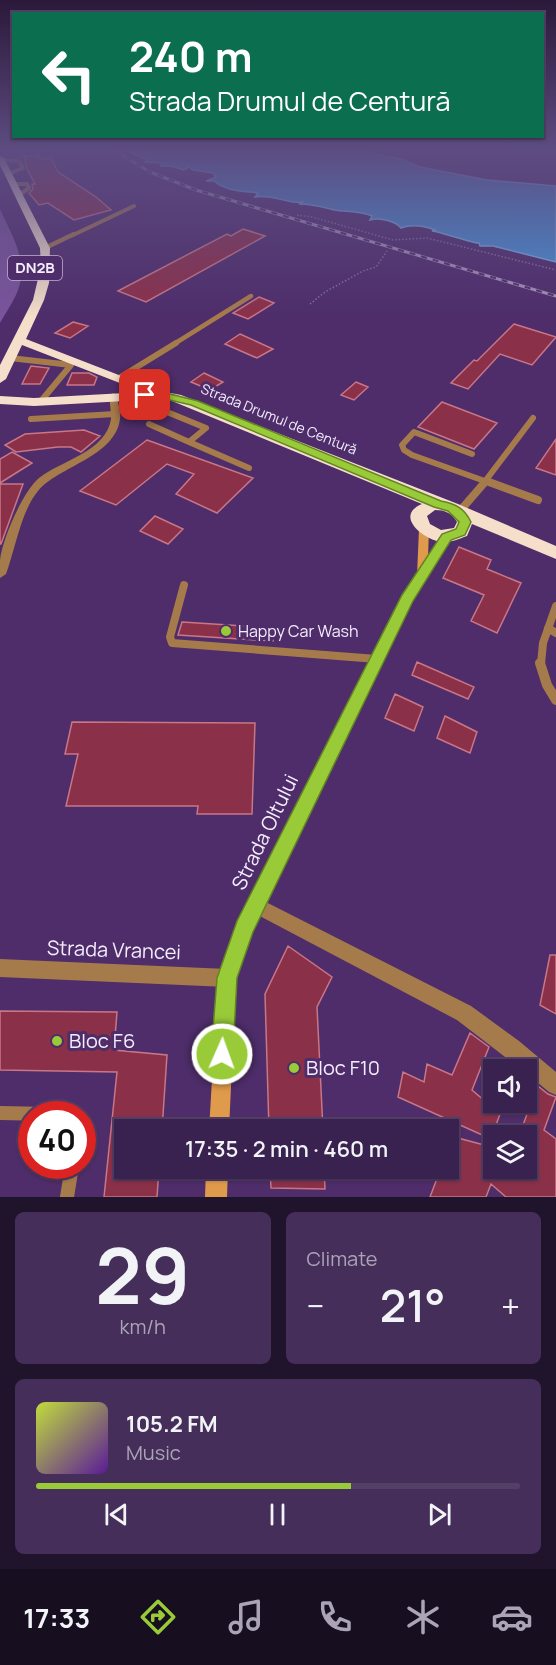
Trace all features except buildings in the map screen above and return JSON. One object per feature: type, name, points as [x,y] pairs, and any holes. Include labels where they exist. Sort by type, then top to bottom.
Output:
[{"type":"highway","name":"DN2B","points":[[16,207],[33,251],[34,277],[25,304]]},
{"type":"highway","name":"DN2B","points":[[0,379],[42,294],[46,276],[45,248],[24,207]]},
{"type":"highway","points":[[19,340],[74,364],[162,395]]},
{"type":"highway","name":"Strada Drumul de Centură","points":[[0,400],[37,402],[162,395],[194,403],[556,553]]},
{"type":"highway","points":[[0,400],[2,404],[0,411]]},
{"type":"highway","name":"Strada Drumul de Centură","points":[[0,411],[37,402]]},
{"type":"highway","points":[[400,489],[421,523]]},
{"type":"highway","points":[[421,523],[425,508],[438,504]]},
{"type":"highway","points":[[454,534],[465,522],[459,512]]},
{"type":"highway","name":"Strada Drumul de Centură","points":[[421,523],[435,535],[507,532]]},
{"type":"street","points":[[0,574],[30,494],[42,481],[110,435],[115,414],[113,396]]},
{"type":"street","name":"Strada Oltului","points":[[421,523],[422,575]]},
{"type":"street","name":"Strada Oltului","points":[[220,1119],[227,978],[244,928],[377,659],[422,575],[454,534]]},
{"type":"street","points":[[256,904],[464,1013],[512,1048],[556,1086]]},
{"type":"street","name":"Strada Vrancei","points":[[0,968],[227,978]]},
{"type":"street","points":[[216,1197],[217,1179]]},
{"type":"lane","points":[[45,248],[132,207]]},
{"type":"lane","points":[[119,378],[251,296]]},
{"type":"lane","points":[[10,358],[74,364]]},
{"type":"lane","points":[[37,402],[74,364]]},
{"type":"lane","points":[[128,396],[206,429],[189,442]]},
{"type":"lane","points":[[31,419],[115,414]]},
{"type":"lane","points":[[459,512],[485,482],[533,418]]},
{"type":"lane","points":[[148,424],[249,468]]},
{"type":"lane","points":[[472,454],[414,432],[402,445],[404,450],[412,455],[538,500]]},
{"type":"lane","points":[[184,585],[170,637],[172,643],[377,659]]},
{"type":"lane","points":[[556,606],[552,631],[540,646],[539,665],[556,700]]},
{"type":"lane","points":[[0,1113],[18,1113]]},
{"type":"lane","points":[[67,1197],[70,1179]]},
{"type":"path","points":[[297,215],[312,217],[387,239],[403,241],[427,238],[556,270]]},
{"type":"path","points":[[310,304],[325,292],[363,271],[376,267],[387,251]]},
{"type":"shaded area","points":[[0,209],[20,258],[21,279],[18,290],[0,323]]},
{"type":"water","points":[[321,207],[556,207],[556,262],[493,246],[480,246],[479,243],[432,231],[435,230],[427,227],[401,228],[387,220],[370,220],[372,216],[363,213]]},
{"type":"railway","points":[[253,207],[556,296]]},
{"type":"place","name":"Happy Car Wash","points":[[226,631]]},
{"type":"place","name":"Bloc F6","points":[[57,1041]]},
{"type":"place","name":"Bloc F10","points":[[294,1068]]},
{"type":"route","points":[[145,395],[162,395],[194,403],[438,504],[451,507],[462,515],[465,522],[461,532],[447,537],[407,599],[244,928],[227,978],[222,1054]]}]
